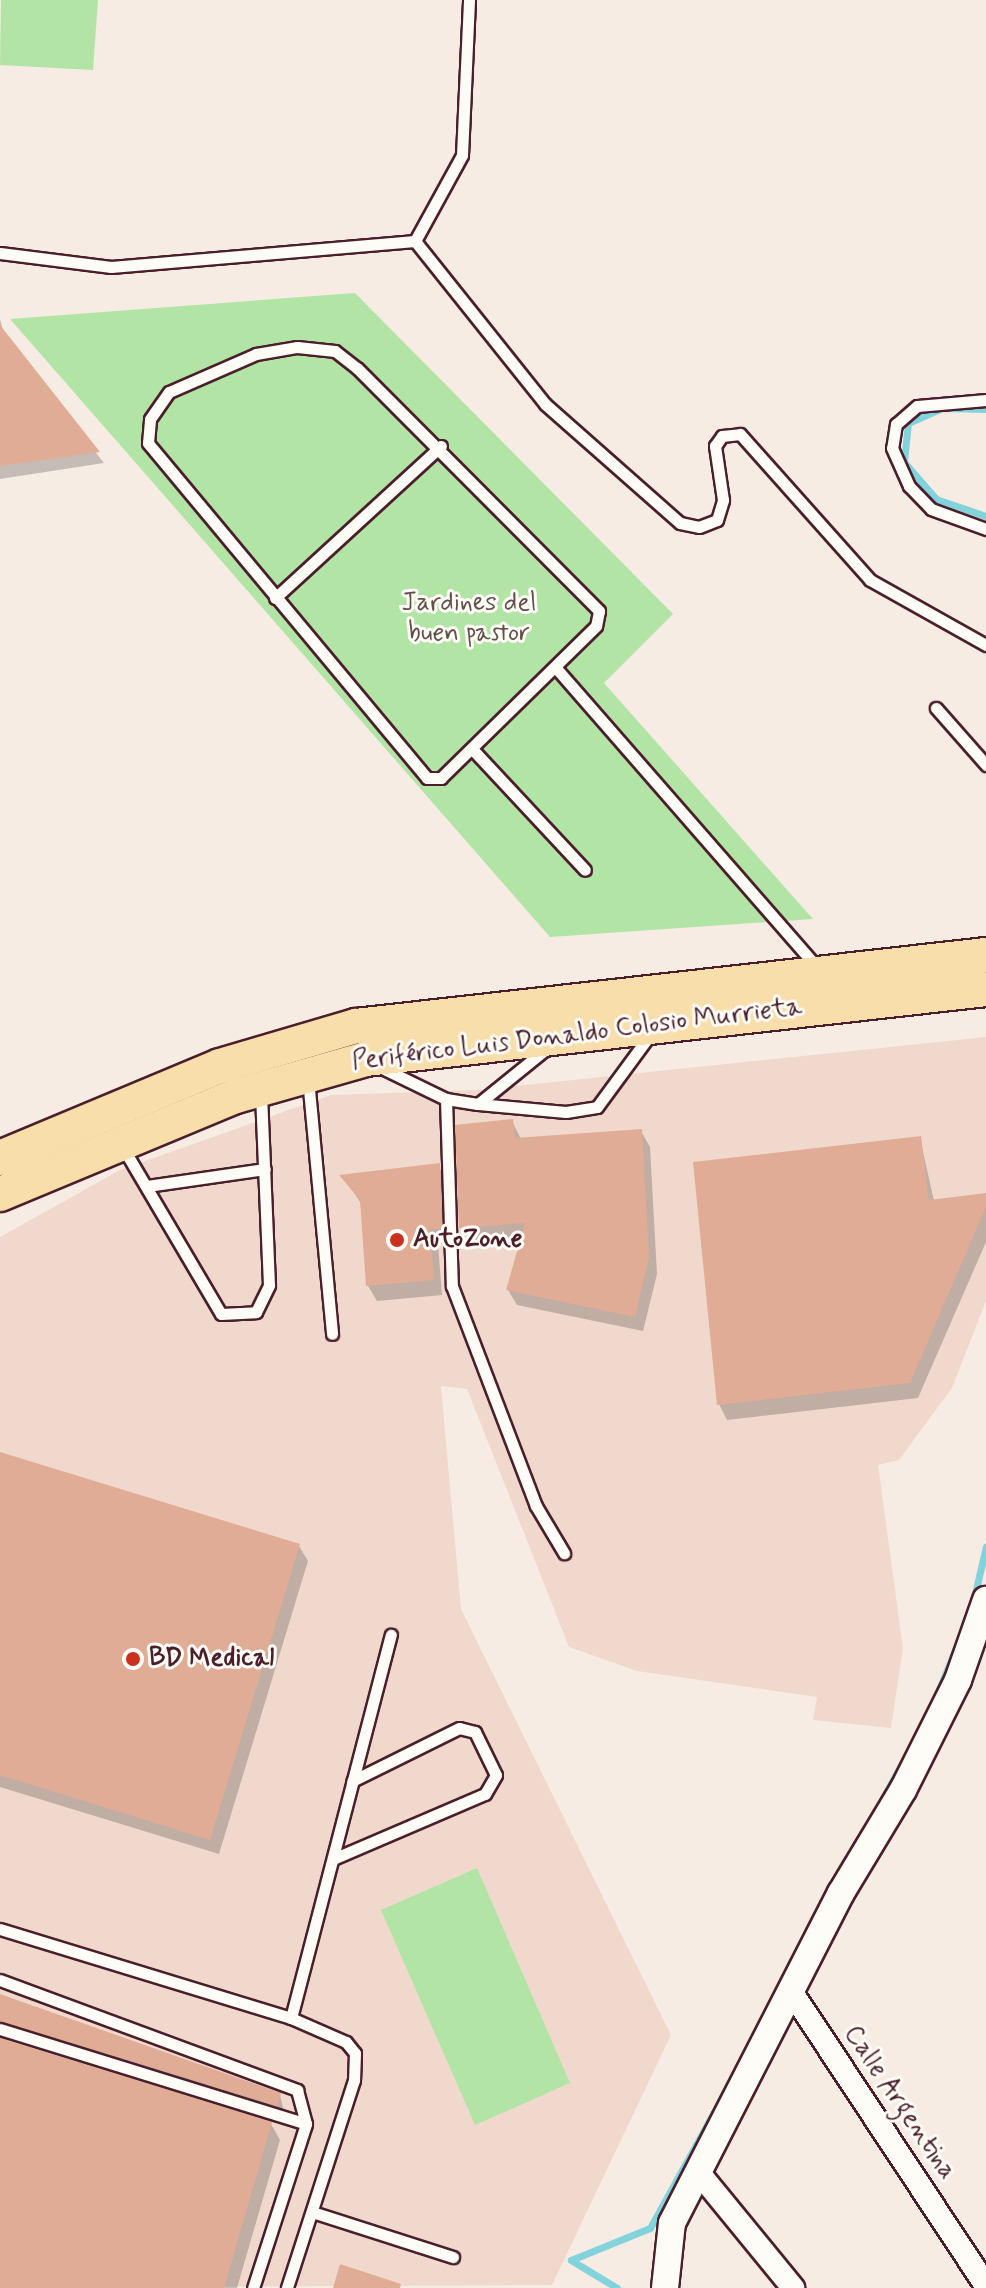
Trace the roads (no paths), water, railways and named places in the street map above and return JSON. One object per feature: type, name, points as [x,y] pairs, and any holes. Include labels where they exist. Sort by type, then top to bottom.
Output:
[{"type":"main road","name":"Periférico Luis Donaldo Colosio Murrieta","points":[[0,1158],[98,1113],[258,1071],[307,1073],[361,1042],[676,985],[986,955]]},
{"type":"main road","name":"Periférico Luis Donaldo Colosio Murrieta","points":[[0,1194],[119,1142],[258,1071],[302,1039],[361,1042],[573,1031],[986,989]]},
{"type":"main road","points":[[806,1006],[986,1010]]},
{"type":"street","points":[[665,2286],[672,2223],[791,1991],[958,1680],[986,1600]]},
{"type":"street","name":"Calle Argentina","points":[[791,1991],[976,2250],[986,2286]]},
{"type":"street","points":[[699,2173],[793,2288]]},
{"type":"lane","points":[[0,253],[111,267],[415,241],[435,215],[462,155],[469,0]]},
{"type":"lane","points":[[415,241],[545,404],[680,523],[699,527],[717,520],[723,500],[715,446],[740,434],[870,580],[986,645]]},
{"type":"lane","points":[[314,346],[357,368],[441,446],[596,604],[596,626],[475,752],[447,776],[427,778],[275,598],[148,443],[150,419],[169,392],[256,354],[314,346]]},
{"type":"lane","points":[[986,400],[917,406],[896,424],[892,448],[909,486],[931,509],[986,529]]},
{"type":"lane","points":[[275,598],[441,446]]},
{"type":"lane","points":[[556,668],[821,970]]},
{"type":"lane","points":[[936,708],[986,765]]},
{"type":"lane","points":[[475,752],[585,870]]},
{"type":"lane","points":[[361,1042],[446,1099],[566,1112],[597,1107],[659,1021],[676,985]]},
{"type":"lane","points":[[478,1104],[573,1031]]},
{"type":"lane","points":[[302,1039],[332,1334]]},
{"type":"lane","points":[[98,1113],[147,1186],[213,1303],[233,1317],[256,1312],[269,1285],[258,1071]]},
{"type":"lane","points":[[446,1099],[452,1286],[536,1506],[564,1553]]},
{"type":"lane","points":[[147,1186],[265,1169]]},
{"type":"lane","points":[[291,2018],[391,1635]]},
{"type":"lane","points":[[333,1859],[485,1794],[496,1775],[475,1732],[459,1728],[352,1781]]},
{"type":"lane","points":[[0,1929],[291,2018],[346,2042],[357,2067],[287,2288]]},
{"type":"lane","points":[[0,1980],[290,2086],[306,2103],[306,2124],[253,2288]]},
{"type":"lane","points":[[0,2029],[306,2124]]},
{"type":"lane","points":[[312,2212],[453,2257]]},
{"type":"waterway","points":[[986,409],[942,408],[908,423],[904,462],[936,499],[986,516]]},
{"type":"waterway","points":[[973,1602],[986,1546]]},
{"type":"waterway","points":[[935,1699],[958,1643]]},
{"type":"waterway","points":[[883,1798],[906,1756]]},
{"type":"waterway","points":[[617,2288],[571,2260],[650,2228],[724,2094]]},
{"type":"place","name":"AutoZone","points":[[397,1240]]},
{"type":"place","name":"BD Medical","points":[[133,1659]]},
{"type":"park label","name":"Jardines del buen pastor","points":[[469,619]]}]
